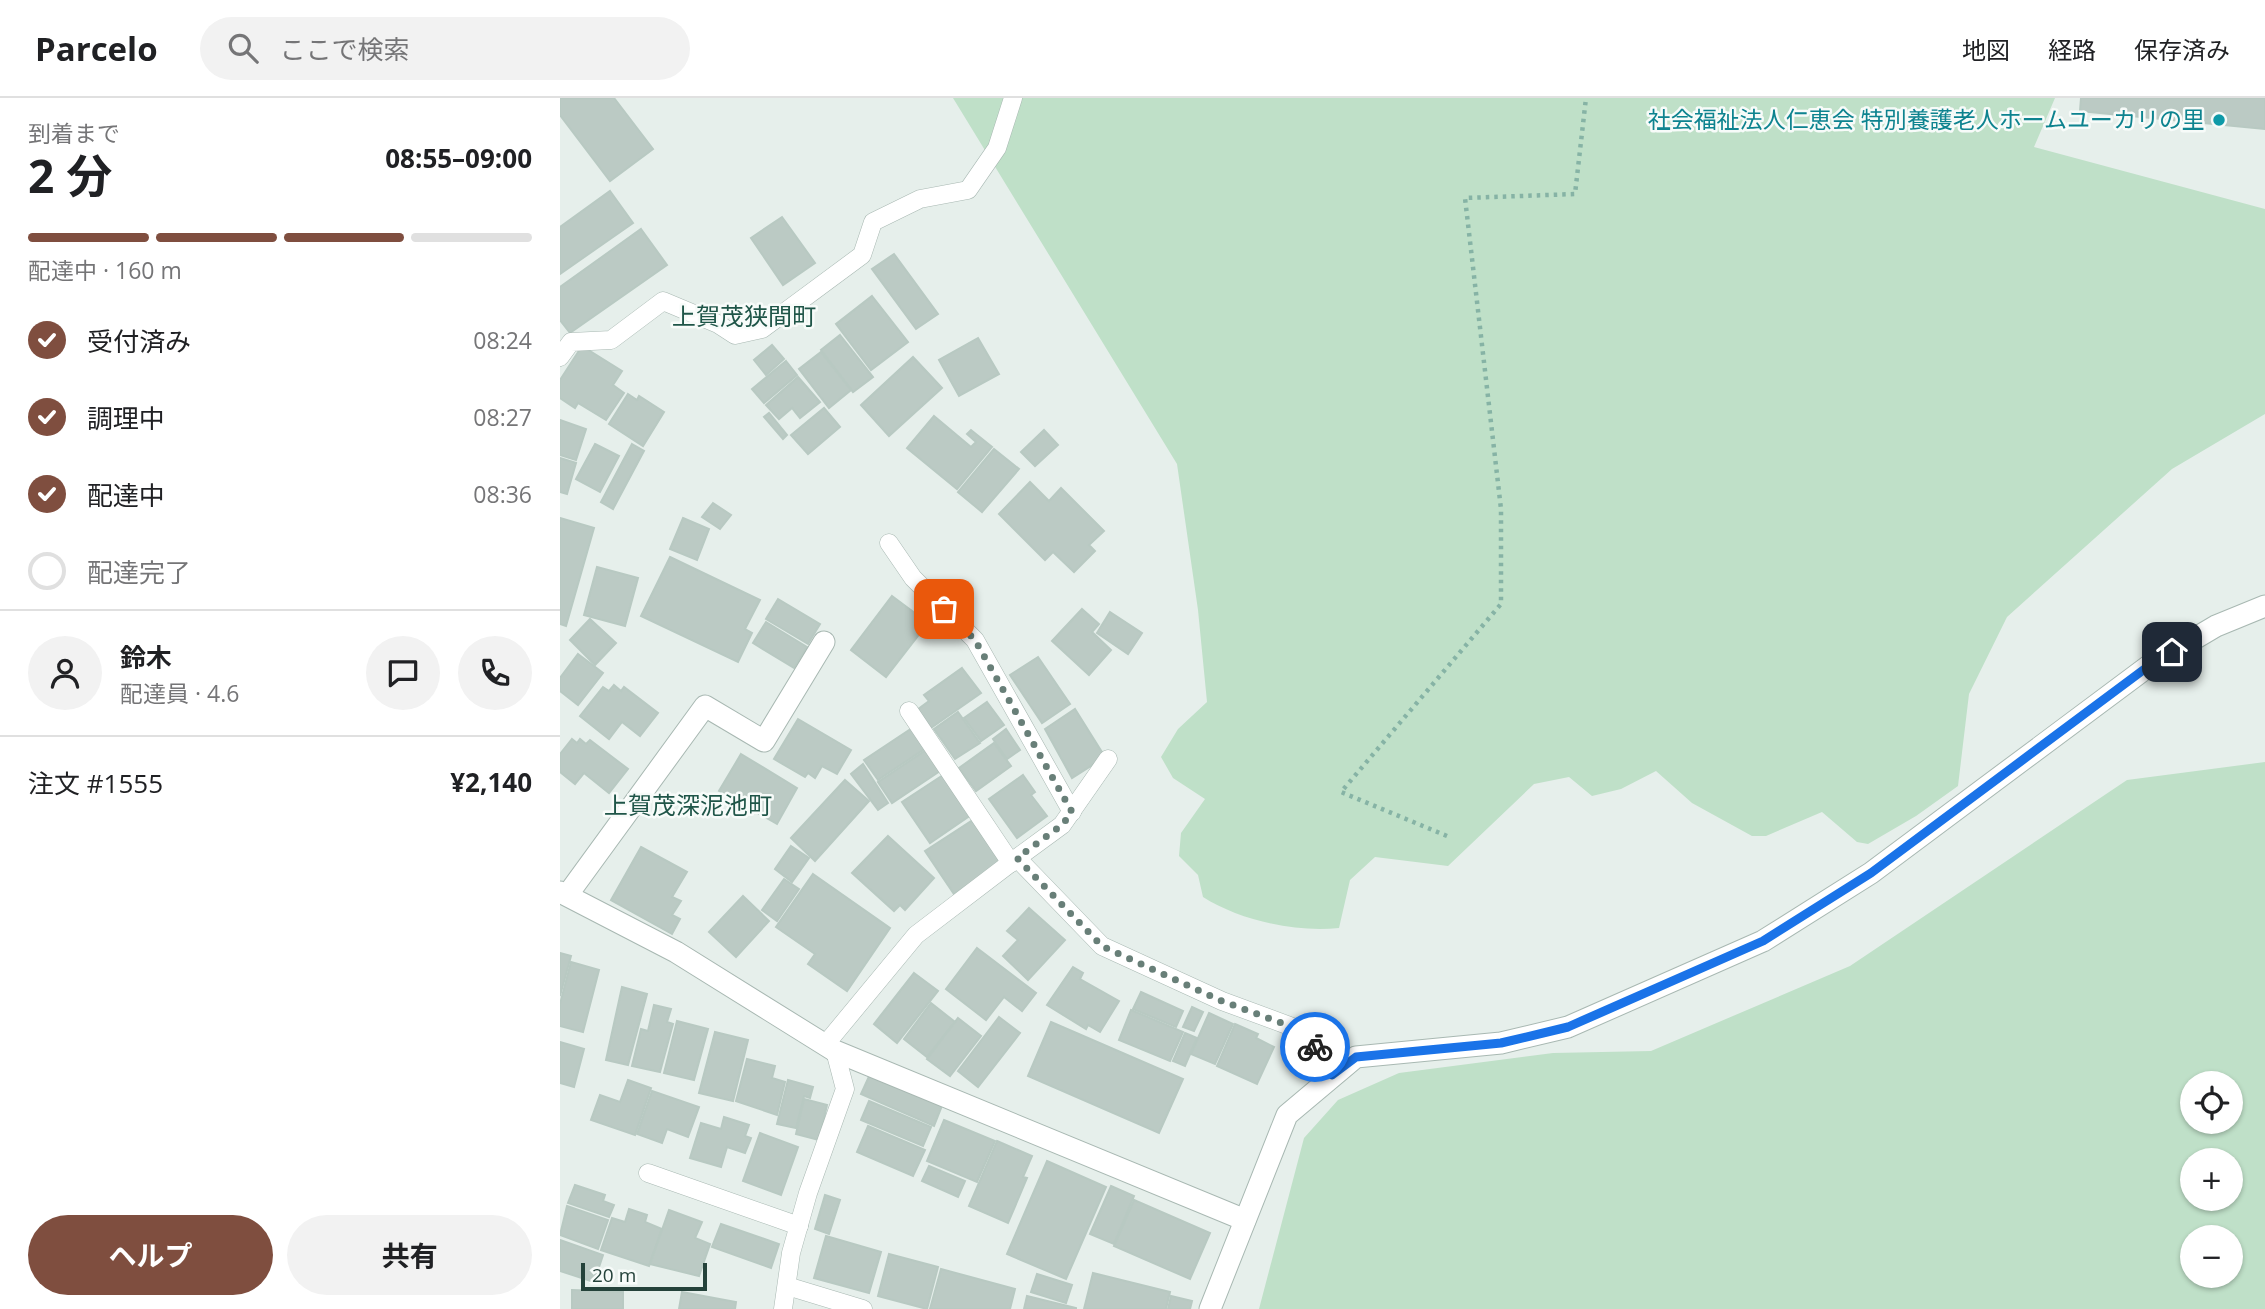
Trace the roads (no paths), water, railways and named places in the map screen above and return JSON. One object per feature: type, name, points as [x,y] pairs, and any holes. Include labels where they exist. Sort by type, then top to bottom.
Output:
[{"type":"street","points":[[1210,1309],[1287,1115],[1356,1057],[1501,1043],[1568,1027],[1763,941],[1871,873],[2150,665],[2216,626],[2265,606]]},
{"type":"street","points":[[824,642],[764,741],[705,706],[564,893],[677,952],[830,1048],[1245,1220]]},
{"type":"lane","points":[[560,357],[571,342],[611,340],[663,301],[719,324],[735,335],[762,329],[862,255],[873,222],[920,199],[968,190],[997,148],[1013,98]]},
{"type":"lane","points":[[889,542],[913,578],[975,640],[1072,812]]},
{"type":"lane","points":[[909,711],[1014,860],[1102,946],[1222,1001],[1306,1032],[1332,1075]]},
{"type":"lane","points":[[783,1309],[791,1253],[845,1089],[830,1048],[916,935],[1062,825],[1108,759]]},
{"type":"lane","points":[[648,1173],[799,1226]]},
{"type":"lane","points":[[788,1286],[863,1309]]},
{"type":"place","name":"社会福祉法人仁恵会 特別養護老人ホームユーカリの里","points":[[2219,120]]},
{"type":"district","name":"上賀茂狭間町","points":[[744,317]]},
{"type":"district","name":"上賀茂深泥池町","points":[[688,806]]}]
